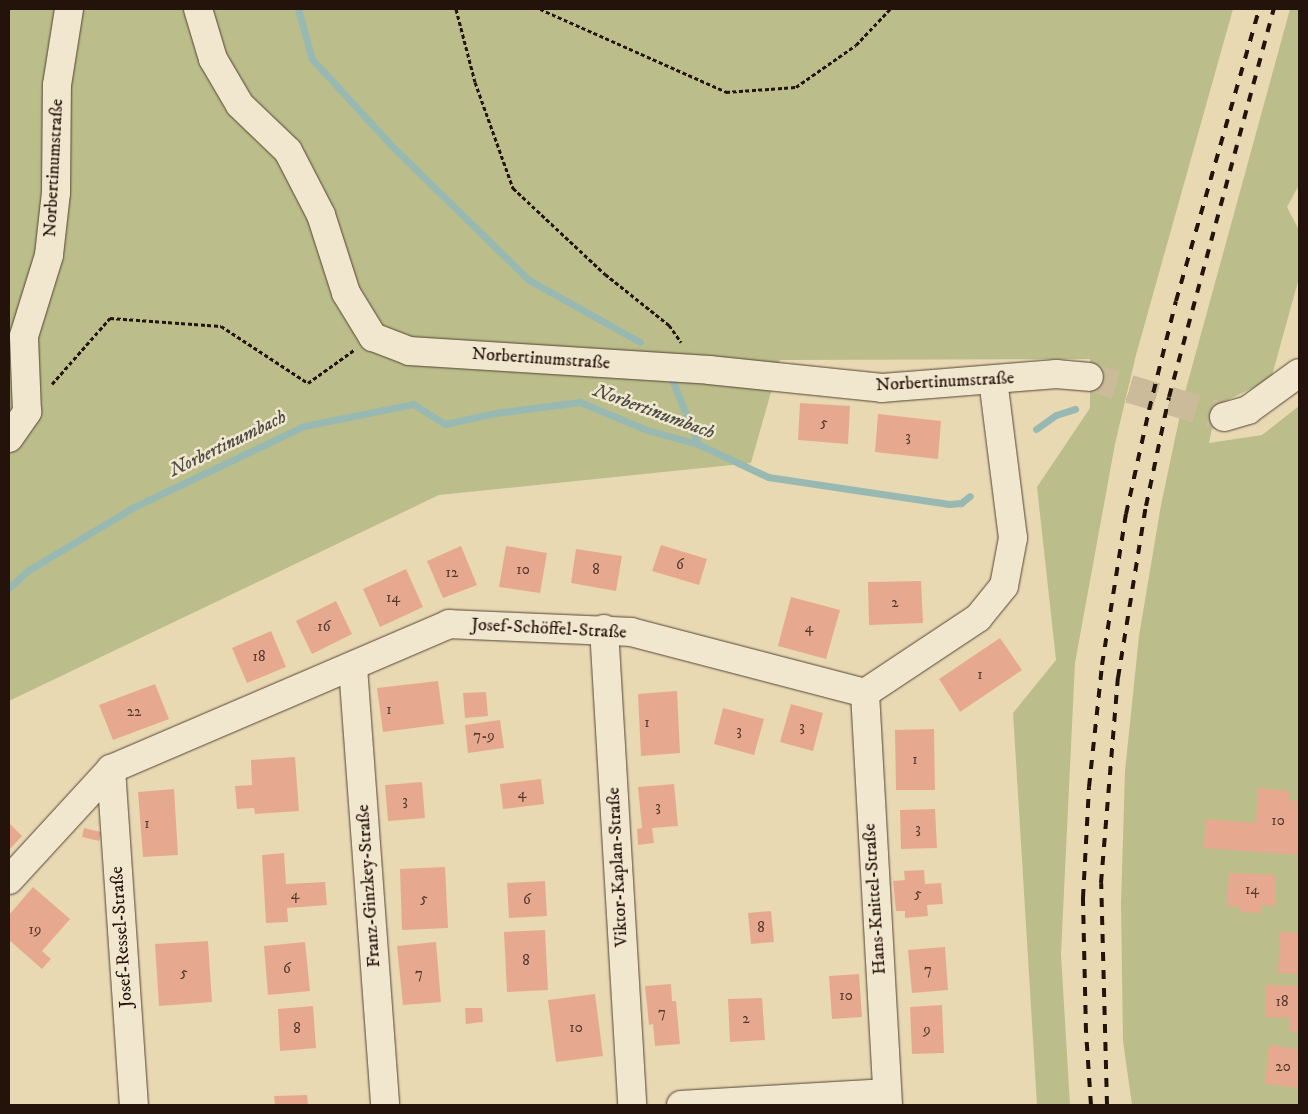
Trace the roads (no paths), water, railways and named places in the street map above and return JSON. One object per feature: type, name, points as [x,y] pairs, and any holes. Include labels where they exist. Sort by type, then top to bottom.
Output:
[{"type":"street","name":"Norbertinumstraße","points":[[9,438],[27,412],[14,337],[49,255],[56,193],[57,85],[69,9]]},
{"type":"street","name":"Norbertinumstraße","points":[[198,9],[213,59],[240,105],[288,151],[321,215],[346,293],[373,337],[409,351],[700,369],[882,388],[1056,374],[1089,377]]},
{"type":"street","points":[[1224,417],[1248,410],[1299,373]]},
{"type":"street","points":[[865,694],[978,618],[1004,586],[1013,538],[993,380]]},
{"type":"street","name":"Josef-Schöffel-Straße","points":[[9,880],[111,769],[353,667],[449,624],[632,632],[865,694]]},
{"type":"street","name":"Viktor-Kaplan-Straße","points":[[604,630],[632,1105]]},
{"type":"street","name":"Franz-Ginzkey-Straße","points":[[353,667],[385,1105]]},
{"type":"street","name":"Hans-Knittel-Straße","points":[[865,694],[887,1099]]},
{"type":"street","name":"Josef-Ressel-Straße","points":[[111,769],[134,1105]]},
{"type":"street","points":[[681,1105],[887,1099]]},
{"type":"waterway","points":[[298,9],[312,59],[393,147],[529,280],[640,342]]},
{"type":"waterway","points":[[673,382],[698,444]]},
{"type":"waterway","name":"Norbertinumbach","points":[[9,588],[27,571],[134,507],[304,426],[413,404],[445,424],[495,413],[580,402],[647,430],[698,444],[768,477],[949,504],[961,503],[970,496]]},
{"type":"waterway","name":"Norbertinumbach","points":[[1036,429],[1056,415],[1075,409]]},
{"type":"tunnel","points":[[1089,377],[1224,417]]},
{"type":"railway","points":[[1091,1105],[1086,1032],[1083,898],[1089,787],[1102,665],[1126,514],[1149,410],[1176,301],[1259,9]]},
{"type":"railway","points":[[1107,1105],[1101,883],[1118,678],[1146,506],[1169,397],[1274,9]]}]
